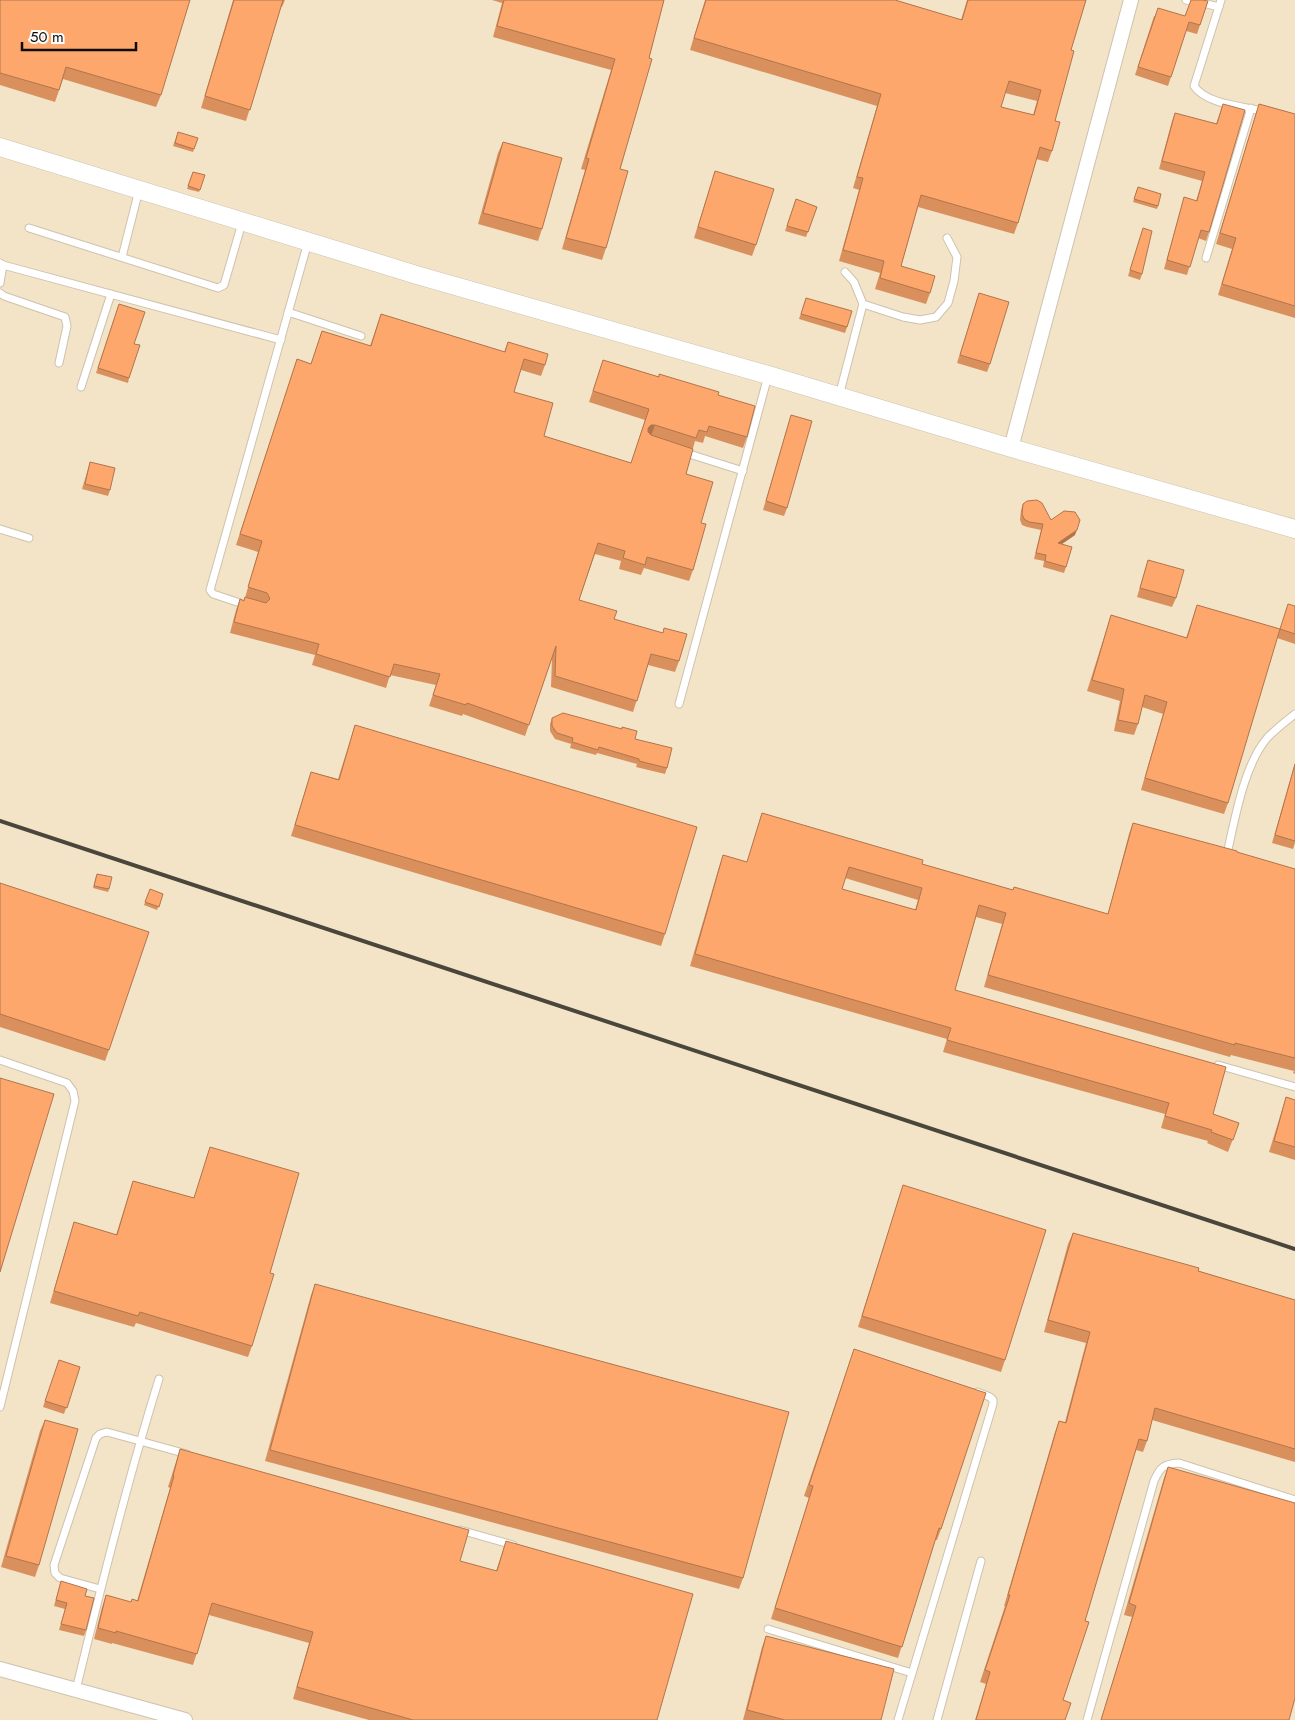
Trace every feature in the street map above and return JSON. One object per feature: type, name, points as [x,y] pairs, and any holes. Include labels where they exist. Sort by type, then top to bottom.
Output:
[{"type":"street","points":[[1011,448],[1131,0]]},
{"type":"street","points":[[0,148],[420,276],[768,375],[1011,448],[1295,529]]},
{"type":"street","points":[[0,1669],[185,1720]]},
{"type":"lane","points":[[1186,0],[1220,4],[1194,86],[1200,94],[1213,100],[1277,116]]},
{"type":"lane","points":[[1206,258],[1251,108]]},
{"type":"lane","points":[[122,257],[139,190]]},
{"type":"lane","points":[[29,228],[218,288],[224,285],[242,221]]},
{"type":"lane","points":[[863,304],[903,317],[920,320],[936,317],[948,303],[954,281],[957,257],[947,238]]},
{"type":"lane","points":[[253,607],[213,594],[210,590],[308,242]]},
{"type":"lane","points":[[2,264],[280,340]]},
{"type":"lane","points":[[0,284],[4,268],[2,264]]},
{"type":"lane","points":[[839,396],[863,304],[854,282],[845,272]]},
{"type":"lane","points":[[0,293],[65,317],[67,326],[59,363]]},
{"type":"lane","points":[[81,387],[111,294]]},
{"type":"lane","points":[[288,312],[360,336]]},
{"type":"lane","points":[[679,704],[768,375]]},
{"type":"lane","points":[[677,450],[743,471]]},
{"type":"lane","points":[[0,529],[29,538]]},
{"type":"lane","points":[[1227,854],[1239,802],[1250,767],[1268,738],[1295,714]]},
{"type":"lane","points":[[1218,851],[1236,856]]},
{"type":"lane","points":[[0,1060],[67,1083],[73,1091],[76,1100],[0,1405]]},
{"type":"lane","points":[[1211,1063],[1295,1086]]},
{"type":"lane","points":[[76,1690],[100,1589],[158,1379]]},
{"type":"lane","points":[[898,1720],[993,1404],[990,1396],[971,1390]]},
{"type":"lane","points":[[100,1589],[60,1578],[55,1573],[54,1565],[96,1438],[100,1434],[107,1432],[197,1457]]},
{"type":"lane","points":[[1087,1720],[1154,1480],[1159,1470],[1168,1464],[1179,1463],[1295,1500]]},
{"type":"lane","points":[[456,1529],[524,1548]]},
{"type":"lane","points":[[937,1720],[981,1561]]},
{"type":"lane","points":[[768,1629],[912,1673]]},
{"type":"shaded area","points":[[0,0],[1295,0],[1295,1720],[0,1720]]},
{"type":"building","points":[[0,0],[190,0],[161,95],[66,67],[59,90],[0,73]]},
{"type":"building","points":[[234,0],[283,0],[250,110],[205,96]]},
{"type":"building","points":[[504,0],[664,0],[649,58],[652,59],[620,169],[628,171],[606,248],[566,238],[589,159],[586,158],[615,59],[497,26]]},
{"type":"building","points":[[706,0],[895,0],[962,20],[968,0],[1086,0],[1071,50],[1074,51],[1055,121],[1060,122],[1052,151],[1040,147],[1018,223],[921,195],[901,266],[935,276],[930,293],[880,278],[884,261],[843,250],[863,178],[857,177],[881,94],[694,38]],"holes":[[[1009,81],[1041,90],[1034,115],[1001,107]]]},
{"type":"building","points":[[1191,0],[1208,1],[1200,25],[1189,22],[1171,77],[1138,67],[1158,8],[1185,16]]},
{"type":"building","points":[[1223,104],[1245,110],[1209,232],[1201,230],[1190,267],[1167,260],[1184,197],[1197,201],[1205,172],[1162,161],[1175,113],[1217,124]]},
{"type":"building","points":[[1259,104],[1295,114],[1295,306],[1222,284],[1236,238],[1220,233]]},
{"type":"building","points":[[178,132],[198,138],[194,149],[175,143]]},
{"type":"building","points":[[503,142],[562,158],[542,229],[483,213]]},
{"type":"building","points":[[715,171],[774,189],[756,245],[698,227]]},
{"type":"building","points":[[193,172],[205,175],[200,190],[188,186]]},
{"type":"building","points":[[1138,187],[1161,194],[1158,206],[1134,199]]},
{"type":"building","points":[[796,199],[817,207],[808,232],[787,226]]},
{"type":"building","points":[[1143,228],[1152,231],[1142,274],[1130,270]]},
{"type":"building","points":[[979,293],[1009,302],[990,364],[960,355]]},
{"type":"building","points":[[806,298],[852,311],[847,327],[801,314]]},
{"type":"building","points":[[119,304],[145,312],[134,344],[140,345],[129,378],[98,368]]},
{"type":"building","points":[[381,314],[505,352],[508,342],[548,354],[545,365],[524,359],[514,392],[553,403],[544,436],[631,463],[649,409],[593,391],[603,360],[719,392],[718,395],[755,406],[747,437],[709,426],[707,432],[699,430],[696,438],[655,425],[651,425],[648,428],[648,432],[651,435],[693,449],[686,474],[713,482],[701,523],[706,524],[693,570],[647,557],[645,565],[623,558],[625,551],[598,543],[579,600],[617,611],[614,619],[663,633],[664,628],[687,634],[679,661],[651,654],[637,701],[555,676],[556,646],[529,725],[467,703],[466,705],[433,695],[440,674],[394,664],[390,677],[316,654],[319,644],[234,622],[240,599],[244,601],[245,597],[266,603],[270,599],[267,593],[248,587],[262,541],[240,534],[297,359],[311,364],[322,331],[371,346]]},
{"type":"building","points":[[791,415],[812,421],[787,508],[766,501]]},
{"type":"building","points":[[90,462],[115,468],[110,490],[85,484]]},
{"type":"building","points":[[1037,500],[1042,503],[1051,520],[1064,511],[1075,512],[1080,520],[1077,530],[1058,543],[1072,547],[1066,567],[1045,561],[1046,555],[1036,553],[1043,524],[1029,522],[1024,519],[1022,514],[1023,504],[1027,501]]},
{"type":"building","points":[[1148,560],[1184,570],[1176,598],[1140,588]]},
{"type":"building","points":[[1288,604],[1295,606],[1295,634],[1280,629]]},
{"type":"building","points":[[1197,605],[1280,629],[1228,803],[1145,778],[1167,702],[1145,695],[1138,724],[1118,720],[1124,689],[1092,680],[1111,615],[1187,638]]},
{"type":"building","points":[[563,713],[622,729],[622,727],[637,731],[635,739],[672,748],[667,768],[639,761],[639,759],[599,747],[598,750],[572,742],[573,738],[557,733],[552,726],[552,718]]},
{"type":"building","points":[[355,725],[697,827],[665,934],[295,825],[311,772],[339,780]]},
{"type":"building","points":[[1295,764],[1295,841],[1275,835]]},
{"type":"building","points":[[762,813],[923,860],[922,864],[1013,890],[1014,887],[1108,914],[1133,823],[1295,869],[1295,1058],[1235,1043],[1235,1045],[988,975],[1006,913],[979,905],[955,990],[1226,1067],[1213,1114],[1239,1123],[1233,1140],[1211,1132],[1212,1130],[1165,1116],[1169,1103],[947,1040],[951,1028],[695,954],[723,855],[747,862]],"holes":[[[849,867],[922,888],[916,910],[842,889]]]},
{"type":"building","points":[[97,874],[112,877],[109,889],[94,886]]},
{"type":"building","points":[[0,883],[149,932],[109,1050],[0,1014]]},
{"type":"building","points":[[150,889],[163,894],[159,907],[145,902]]},
{"type":"building","points":[[0,1078],[54,1094],[0,1272]]},
{"type":"building","points":[[1286,1097],[1295,1100],[1295,1147],[1274,1141]]},
{"type":"building","points":[[210,1147],[299,1173],[270,1273],[274,1274],[252,1346],[140,1312],[138,1316],[54,1291],[74,1222],[117,1235],[133,1181],[194,1198]]},
{"type":"building","points":[[903,1185],[1046,1230],[1005,1360],[862,1316]]},
{"type":"building","points":[[1073,1233],[1199,1268],[1198,1271],[1295,1300],[1295,1449],[1155,1408],[1147,1441],[1139,1439],[1085,1621],[1089,1622],[1063,1700],[1071,1703],[1065,1720],[976,1720],[990,1672],[985,1670],[1010,1595],[1008,1595],[1059,1421],[1066,1423],[1090,1332],[1048,1320]]},
{"type":"building","points":[[315,1284],[789,1412],[743,1578],[270,1450]]},
{"type":"building","points":[[854,1349],[986,1393],[941,1529],[939,1528],[902,1647],[775,1608],[813,1486],[809,1485]]},
{"type":"building","points":[[59,1360],[80,1367],[67,1408],[45,1401]]},
{"type":"building","points":[[45,1420],[78,1429],[39,1565],[6,1556]]},
{"type":"building","points":[[180,1449],[469,1530],[460,1561],[497,1571],[506,1541],[693,1594],[657,1720],[413,1720],[297,1687],[313,1632],[212,1603],[197,1654],[116,1631],[116,1633],[98,1628],[106,1595],[131,1602],[132,1599],[138,1601]]},
{"type":"building","points":[[1168,1467],[1295,1503],[1295,1698],[1289,1720],[1101,1720],[1136,1606],[1129,1603]]},
{"type":"building","points":[[61,1581],[87,1589],[85,1596],[94,1598],[86,1630],[61,1624],[67,1603],[56,1600]]},
{"type":"building","points":[[766,1636],[894,1669],[881,1720],[785,1720],[747,1710]]},
{"type":"railway","points":[[0,821],[1295,1249]]}]
